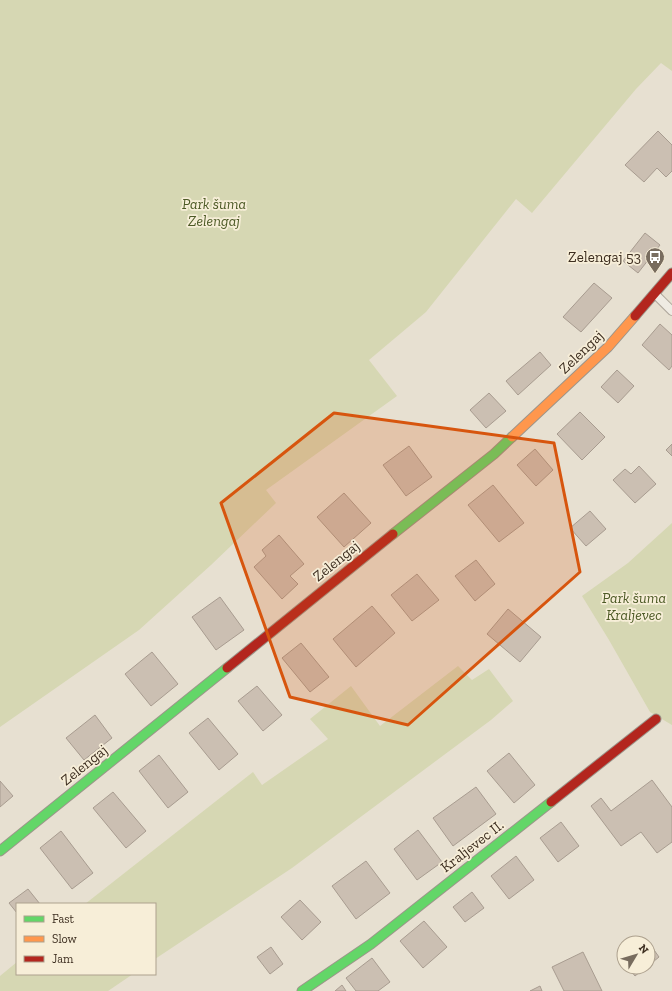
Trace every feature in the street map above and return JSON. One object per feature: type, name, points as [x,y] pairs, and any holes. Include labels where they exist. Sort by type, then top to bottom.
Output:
[{"type":"street","name":"Zelengaj","points":[[0,851],[494,454],[608,347],[672,274]]},
{"type":"street","name":"Kraljevec II.","points":[[302,991],[371,944],[656,719]]},
{"type":"lane","points":[[655,293],[672,311]]},
{"type":"highlighted area","points":[[334,413],[554,443],[580,572],[408,725],[290,697],[221,503]]},
{"type":"green space","name":"Park šuma Zelengaj","points":[[0,0],[672,0],[672,71],[661,63],[636,89],[532,213],[516,199],[426,312],[369,360],[397,396],[266,490],[276,503],[211,565],[139,630],[0,727]]},
{"type":"green space","name":"Park šuma Kraljevec","points":[[672,523],[672,725],[650,712],[582,596],[628,563]]},
{"type":"green space","points":[[458,666],[472,680],[489,669],[513,701],[491,720],[292,868],[156,958],[156,903],[86,903],[253,772],[262,785],[328,739],[310,719],[351,686],[380,726]]},
{"type":"green space","points":[[16,963],[16,975],[132,975],[108,991],[0,991],[0,976]]},
{"type":"building","points":[[658,131],[672,145],[672,171],[666,177],[657,168],[644,182],[625,165]]},
{"type":"building","points":[[645,233],[660,245],[638,273],[623,261]]},
{"type":"building","points":[[594,283],[612,298],[581,332],[563,317]]},
{"type":"building","points":[[660,324],[672,335],[672,366],[669,370],[642,345]]},
{"type":"building","points":[[540,352],[551,365],[518,395],[506,381]]},
{"type":"building","points":[[617,370],[634,386],[618,403],[601,387]]},
{"type":"building","points":[[489,393],[506,411],[486,428],[470,410]]},
{"type":"building","points":[[580,412],[605,437],[582,460],[557,434]]},
{"type":"building","points":[[672,444],[672,456],[666,450]]},
{"type":"building","points":[[409,446],[432,477],[406,496],[383,465]]},
{"type":"building","points":[[535,449],[553,470],[536,486],[517,465]]},
{"type":"building","points":[[639,466],[656,484],[635,503],[613,480],[625,469],[631,474]]},
{"type":"building","points":[[493,485],[524,523],[499,542],[468,505]]},
{"type":"building","points":[[344,493],[371,523],[344,547],[317,517]]},
{"type":"building","points":[[590,511],[606,529],[586,546],[570,528]]},
{"type":"building","points":[[279,535],[304,564],[290,576],[298,584],[282,599],[254,567],[266,556],[262,550]]},
{"type":"building","points":[[476,560],[495,584],[475,601],[455,576]]},
{"type":"building","points":[[417,574],[439,600],[412,621],[391,595]]},
{"type":"building","points":[[220,597],[244,630],[216,650],[192,617]]},
{"type":"building","points":[[372,606],[395,633],[356,667],[333,639]]},
{"type":"building","points":[[508,609],[541,637],[520,662],[487,634]]},
{"type":"building","points":[[301,643],[329,677],[310,692],[282,658]]},
{"type":"building","points":[[152,652],[178,684],[151,706],[125,674]]},
{"type":"building","points":[[257,686],[282,715],[263,731],[238,701]]},
{"type":"building","points":[[95,715],[112,738],[84,760],[66,738]]},
{"type":"building","points":[[208,718],[238,754],[219,770],[189,733]]},
{"type":"building","points":[[509,753],[535,785],[514,803],[487,771]]},
{"type":"building","points":[[159,755],[188,792],[168,808],[139,771]]},
{"type":"building","points":[[652,780],[672,807],[672,842],[657,853],[641,832],[621,846],[591,806],[601,798],[611,811]]},
{"type":"building","points":[[0,781],[13,796],[0,807]]},
{"type":"building","points":[[476,787],[496,814],[453,846],[433,818]]},
{"type":"building","points":[[113,792],[146,831],[126,848],[93,808]]},
{"type":"building","points":[[561,822],[579,846],[558,862],[540,838]]},
{"type":"building","points":[[418,830],[442,862],[417,880],[394,849]]},
{"type":"building","points":[[61,831],[93,873],[72,889],[40,848]]},
{"type":"building","points":[[516,856],[534,880],[509,899],[491,876]]},
{"type":"building","points":[[366,861],[390,893],[356,919],[332,886]]},
{"type":"building","points":[[28,889],[39,903],[16,903],[16,912],[9,903]]},
{"type":"building","points":[[472,892],[484,908],[465,922],[453,907]]},
{"type":"building","points":[[300,900],[321,922],[302,940],[281,917]]},
{"type":"building","points":[[424,921],[447,947],[423,968],[400,941]]},
{"type":"building","points":[[271,947],[283,964],[270,974],[257,957]]},
{"type":"building","points":[[583,952],[602,991],[564,991],[552,967]]},
{"type":"building","points":[[656,953],[659,957],[656,959]]},
{"type":"building","points":[[372,958],[390,982],[378,991],[356,991],[346,978]]},
{"type":"building","points":[[342,985],[346,991],[335,991]]},
{"type":"building","points":[[540,986],[542,991],[530,991]]},
{"type":"traffic: fast","points":[[393,534],[494,454],[512,437]]},
{"type":"traffic: fast","points":[[0,851],[227,668]]},
{"type":"traffic: fast","points":[[302,991],[371,944],[551,802]]},
{"type":"traffic: slow","points":[[512,437],[608,347],[635,316]]},
{"type":"traffic: jam","points":[[635,316],[672,273]]},
{"type":"traffic: jam","points":[[227,668],[393,534]]},
{"type":"traffic: jam","points":[[551,802],[656,719]]},
{"type":"place","name":"Zelengaj 53","points":[[655,274]]}]
